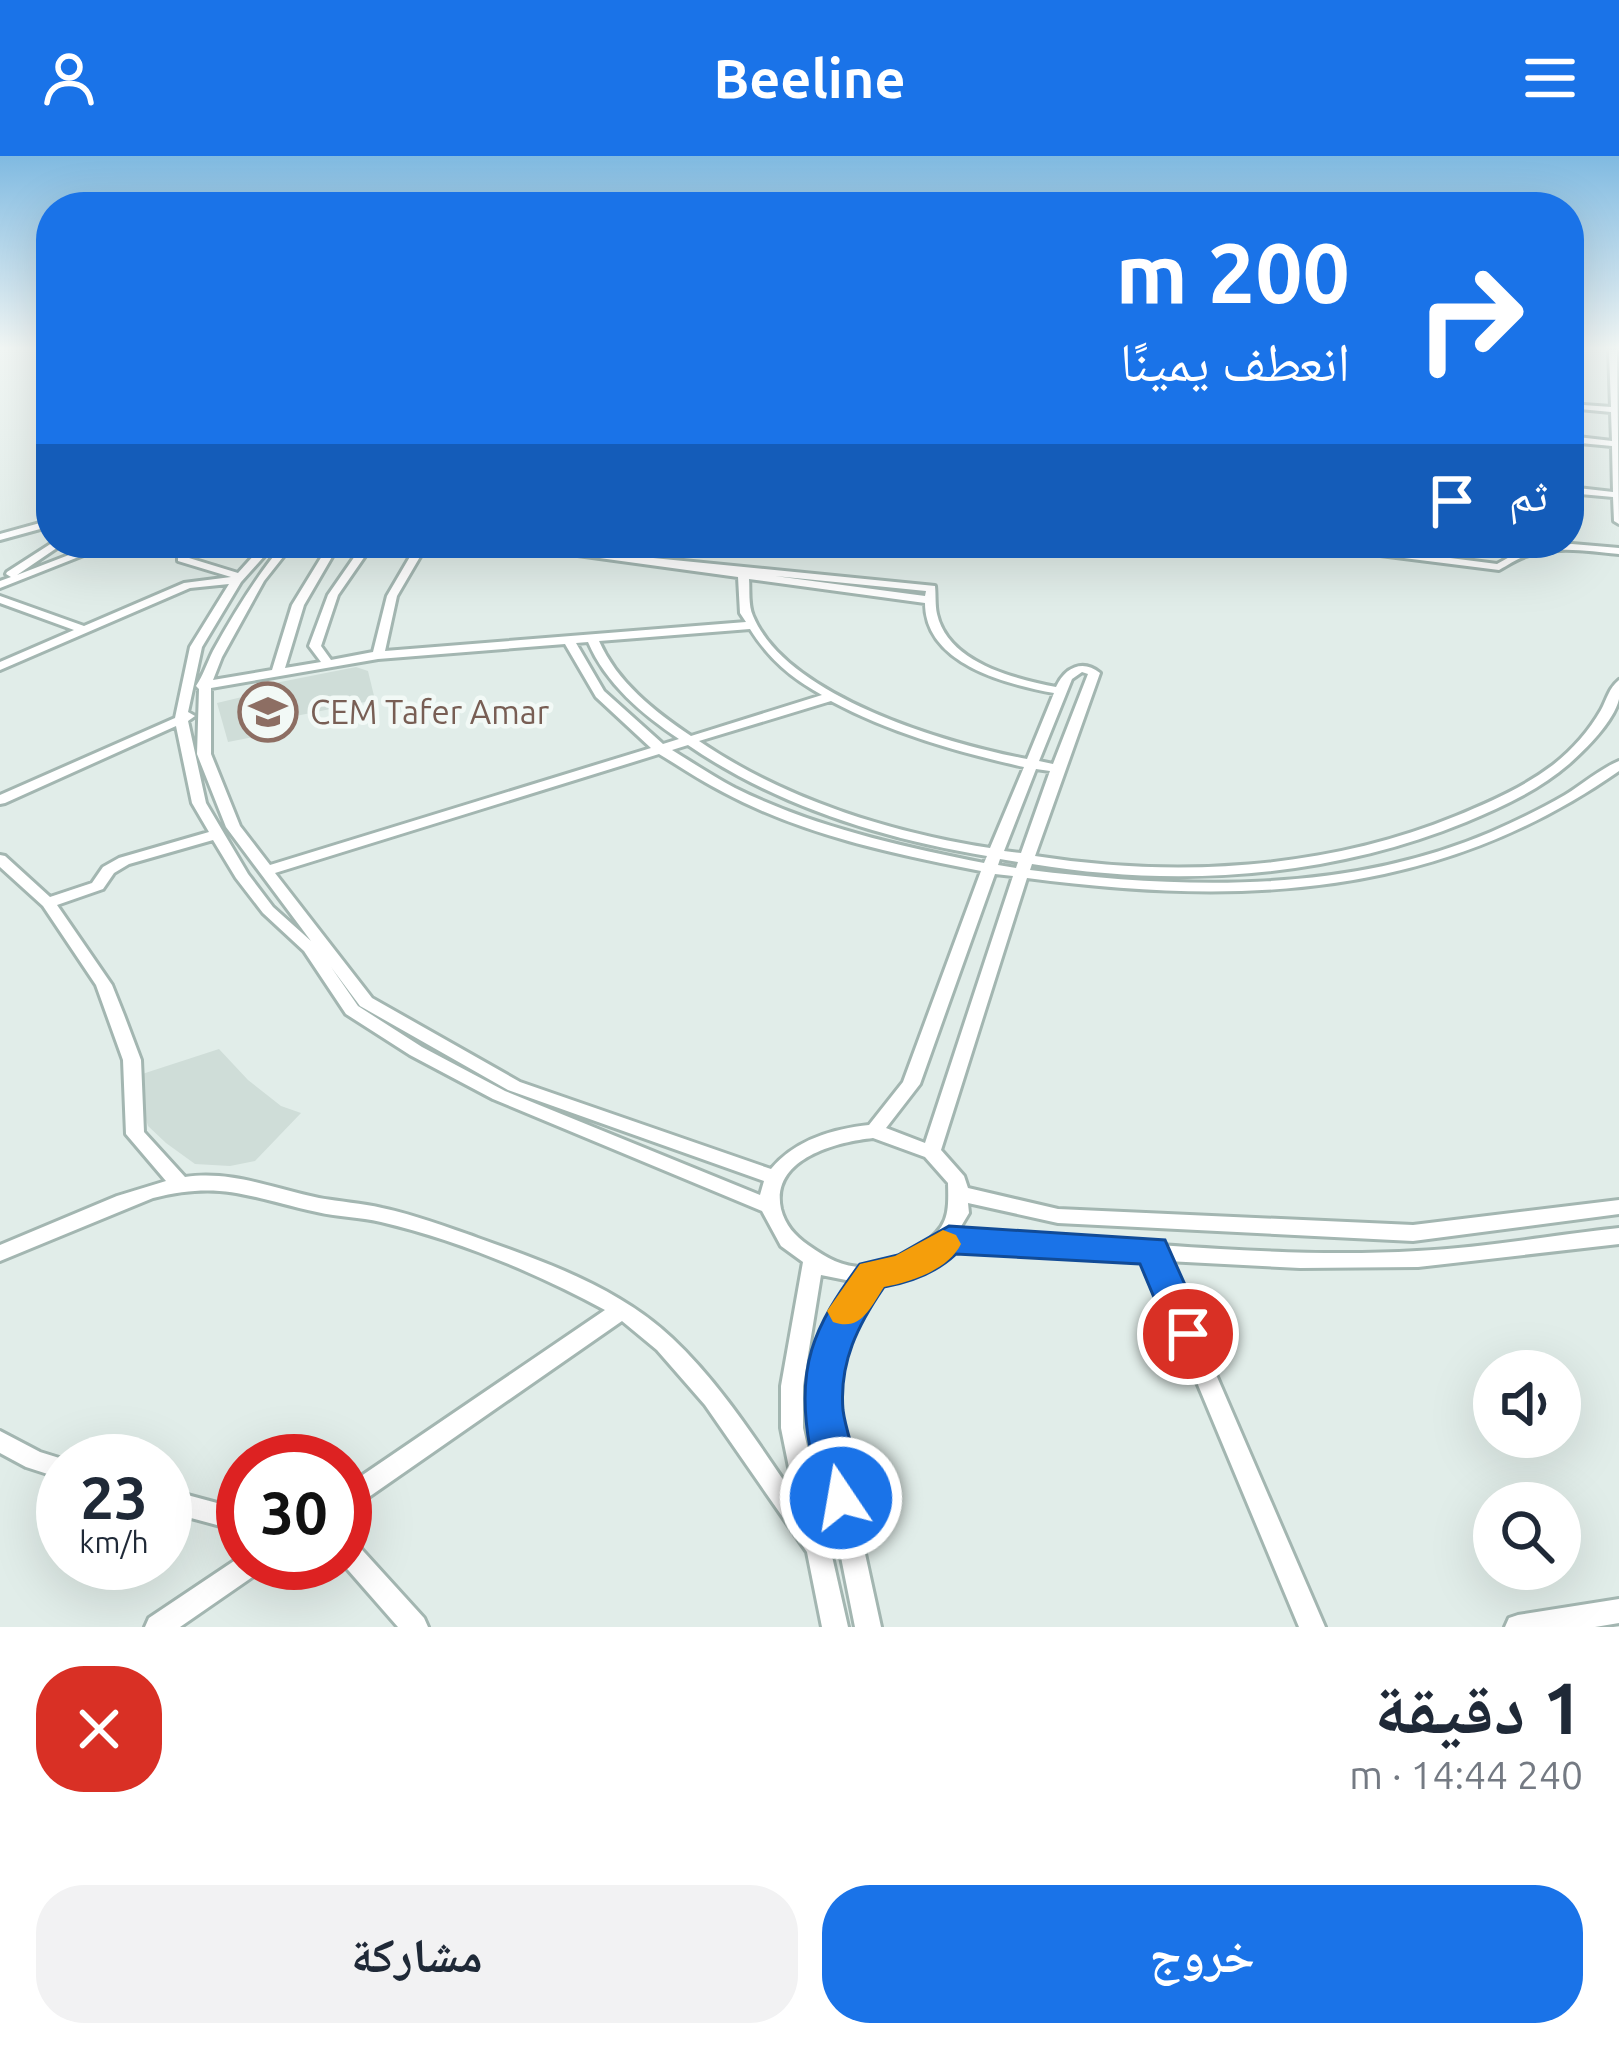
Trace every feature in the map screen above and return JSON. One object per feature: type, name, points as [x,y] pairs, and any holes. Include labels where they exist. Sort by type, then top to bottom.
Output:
[{"type":"street","points":[[1584,443],[1617,446],[1619,521]]},
{"type":"street","points":[[1584,492],[1618,495]]},
{"type":"street","points":[[0,537],[36,527]]},
{"type":"street","points":[[1584,550],[1619,551]]},
{"type":"street","points":[[0,583],[37,558]]},
{"type":"street","points":[[0,583],[68,558]]},
{"type":"street","points":[[183,558],[239,579]]},
{"type":"street","points":[[258,558],[196,646],[184,688],[182,718],[199,802],[215,835],[268,910],[310,948],[352,1010],[416,1051],[499,1095],[771,1207]]},
{"type":"street","points":[[278,558],[230,625],[205,685],[204,754],[225,813],[366,1002],[514,1086],[775,1178]]},
{"type":"street","points":[[278,670],[298,604],[326,558]]},
{"type":"street","points":[[327,662],[315,646],[329,604],[359,558]]},
{"type":"street","points":[[378,655],[392,596],[414,558]]},
{"type":"street","points":[[623,558],[931,588],[930,618],[943,640],[961,656],[1023,684],[1061,691]]},
{"type":"street","points":[[1428,558],[1499,567],[1509,558]]},
{"type":"street","points":[[742,572],[744,604],[753,625],[781,663],[830,697],[940,742],[1058,769]]},
{"type":"street","points":[[0,666],[188,585],[239,579]]},
{"type":"street","points":[[0,599],[86,630]]},
{"type":"street","points":[[298,604],[329,604]]},
{"type":"street","points":[[184,688],[378,655],[753,625]]},
{"type":"street","points":[[592,638],[613,674],[687,743],[748,778],[844,815],[992,860]]},
{"type":"street","points":[[568,639],[600,693],[664,750],[693,770],[781,812],[860,839],[1109,883],[1250,888],[1408,864],[1504,832],[1575,797],[1619,765]]},
{"type":"street","points":[[874,1131],[911,1084],[992,860],[1061,691],[1075,669],[1094,673],[931,1151]]},
{"type":"street","points":[[1026,865],[1205,872],[1295,865],[1426,834],[1517,796],[1580,752],[1606,721],[1619,685]]},
{"type":"street","points":[[268,870],[830,697]]},
{"type":"street","points":[[0,800],[182,718],[203,713]]},
{"type":"street","points":[[48,903],[98,886],[108,870],[124,861],[215,835]]},
{"type":"street","points":[[0,859],[48,903],[104,985],[132,1060],[135,1134],[180,1184]]},
{"type":"street","points":[[843,1132],[904,1137],[931,1151],[950,1170],[960,1194],[960,1217],[949,1240],[916,1263],[873,1274],[842,1271],[813,1261],[778,1228],[771,1207],[775,1178],[790,1157],[814,1141],[843,1132]]},
{"type":"street","points":[[0,1253],[180,1184],[218,1182],[339,1210],[390,1216],[568,1284],[635,1318],[699,1380],[818,1547]]},
{"type":"street","points":[[960,1194],[1058,1216],[1413,1233],[1612,1208],[1619,1226]]},
{"type":"street","points":[[949,1240],[1250,1259],[1418,1259],[1619,1236]]},
{"type":"street","points":[[1152,1250],[1312,1627]]},
{"type":"street","points":[[813,1261],[792,1385],[792,1429],[835,1627]]},
{"type":"street","points":[[868,1627],[823,1412],[823,1378],[838,1323],[873,1274]]},
{"type":"street","points":[[372,1481],[620,1311]]},
{"type":"street","points":[[0,1441],[36,1461]]},
{"type":"street","points":[[372,1579],[415,1627]]},
{"type":"street","points":[[158,1627],[216,1588]]},
{"type":"street","points":[[1518,1627],[1619,1611]]},
{"type":"shaded area","name":"CEM Tafer Amar","points":[[356,667],[368,671],[375,700],[276,720],[279,732],[228,742],[217,703],[242,697],[255,687]]},
{"type":"shaded area","points":[[219,1049],[281,1106],[301,1113],[255,1161],[230,1166],[195,1164],[148,1126],[133,1077]]},
{"type":"slow traffic","points":[[846,1311],[873,1274],[903,1269],[929,1257],[943,1244]]},
{"type":"place","name":"CEM Tafer Amar","points":[[268,712]]},
{"type":"route","points":[[841,1498],[823,1412],[823,1378],[838,1323],[873,1274],[903,1269],[929,1257],[949,1240],[1152,1250],[1188,1334]]}]
